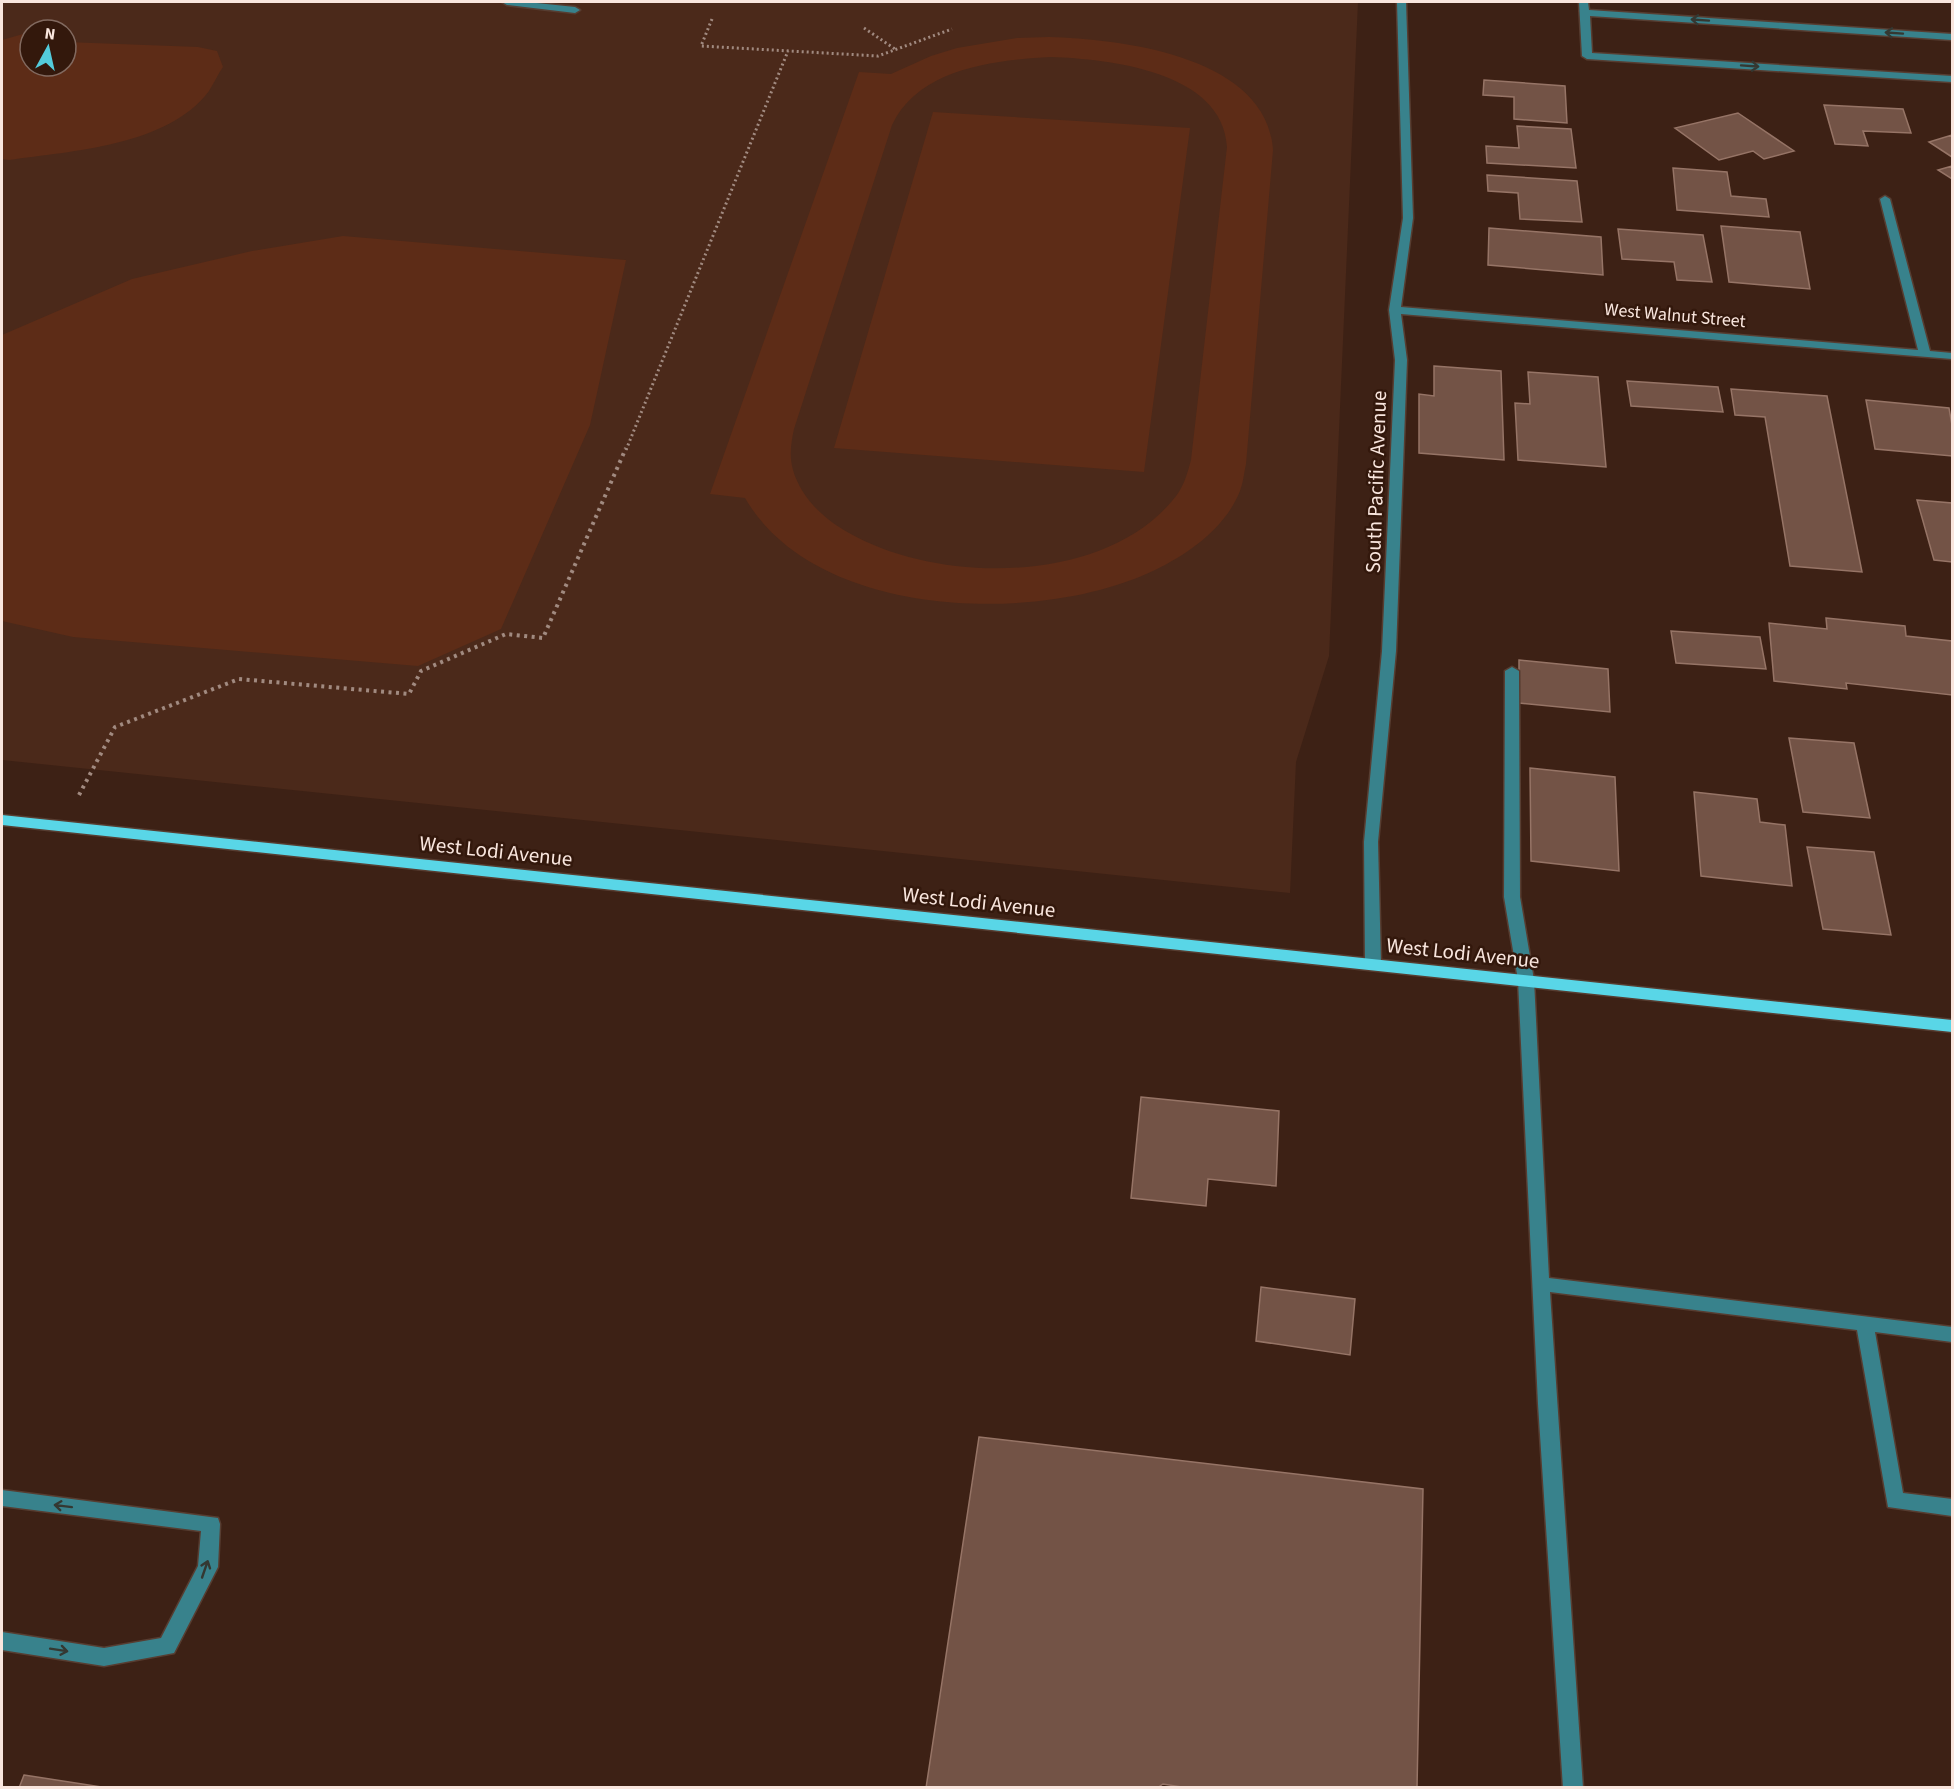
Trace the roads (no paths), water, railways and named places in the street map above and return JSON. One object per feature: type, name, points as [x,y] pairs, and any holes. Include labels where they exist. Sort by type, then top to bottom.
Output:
[{"type":"main road","name":"West Lodi Avenue","points":[[2,820],[1953,1026]]},
{"type":"street","points":[[507,2],[575,10]]},
{"type":"street","name":"South Pacific Avenue","points":[[1373,964],[1371,842],[1389,651],[1401,360],[1395,310],[1408,218],[1401,2]]},
{"type":"street","points":[[1584,2],[1587,56],[1953,79]]},
{"type":"street","points":[[1585,13],[1953,37]]},
{"type":"street","points":[[1885,199],[1925,354]]},
{"type":"street","name":"West Walnut Street","points":[[1395,310],[1953,356]]},
{"type":"street","points":[[1512,671],[1512,897],[1526,980],[1541,1284],[1573,1788]]},
{"type":"street","points":[[1541,1284],[1953,1334]]},
{"type":"street","points":[[1865,1323],[1894,1501],[1953,1507]]},
{"type":"street","points":[[2,1498],[211,1524],[208,1567],[167,1646],[104,1657],[2,1641]]}]
